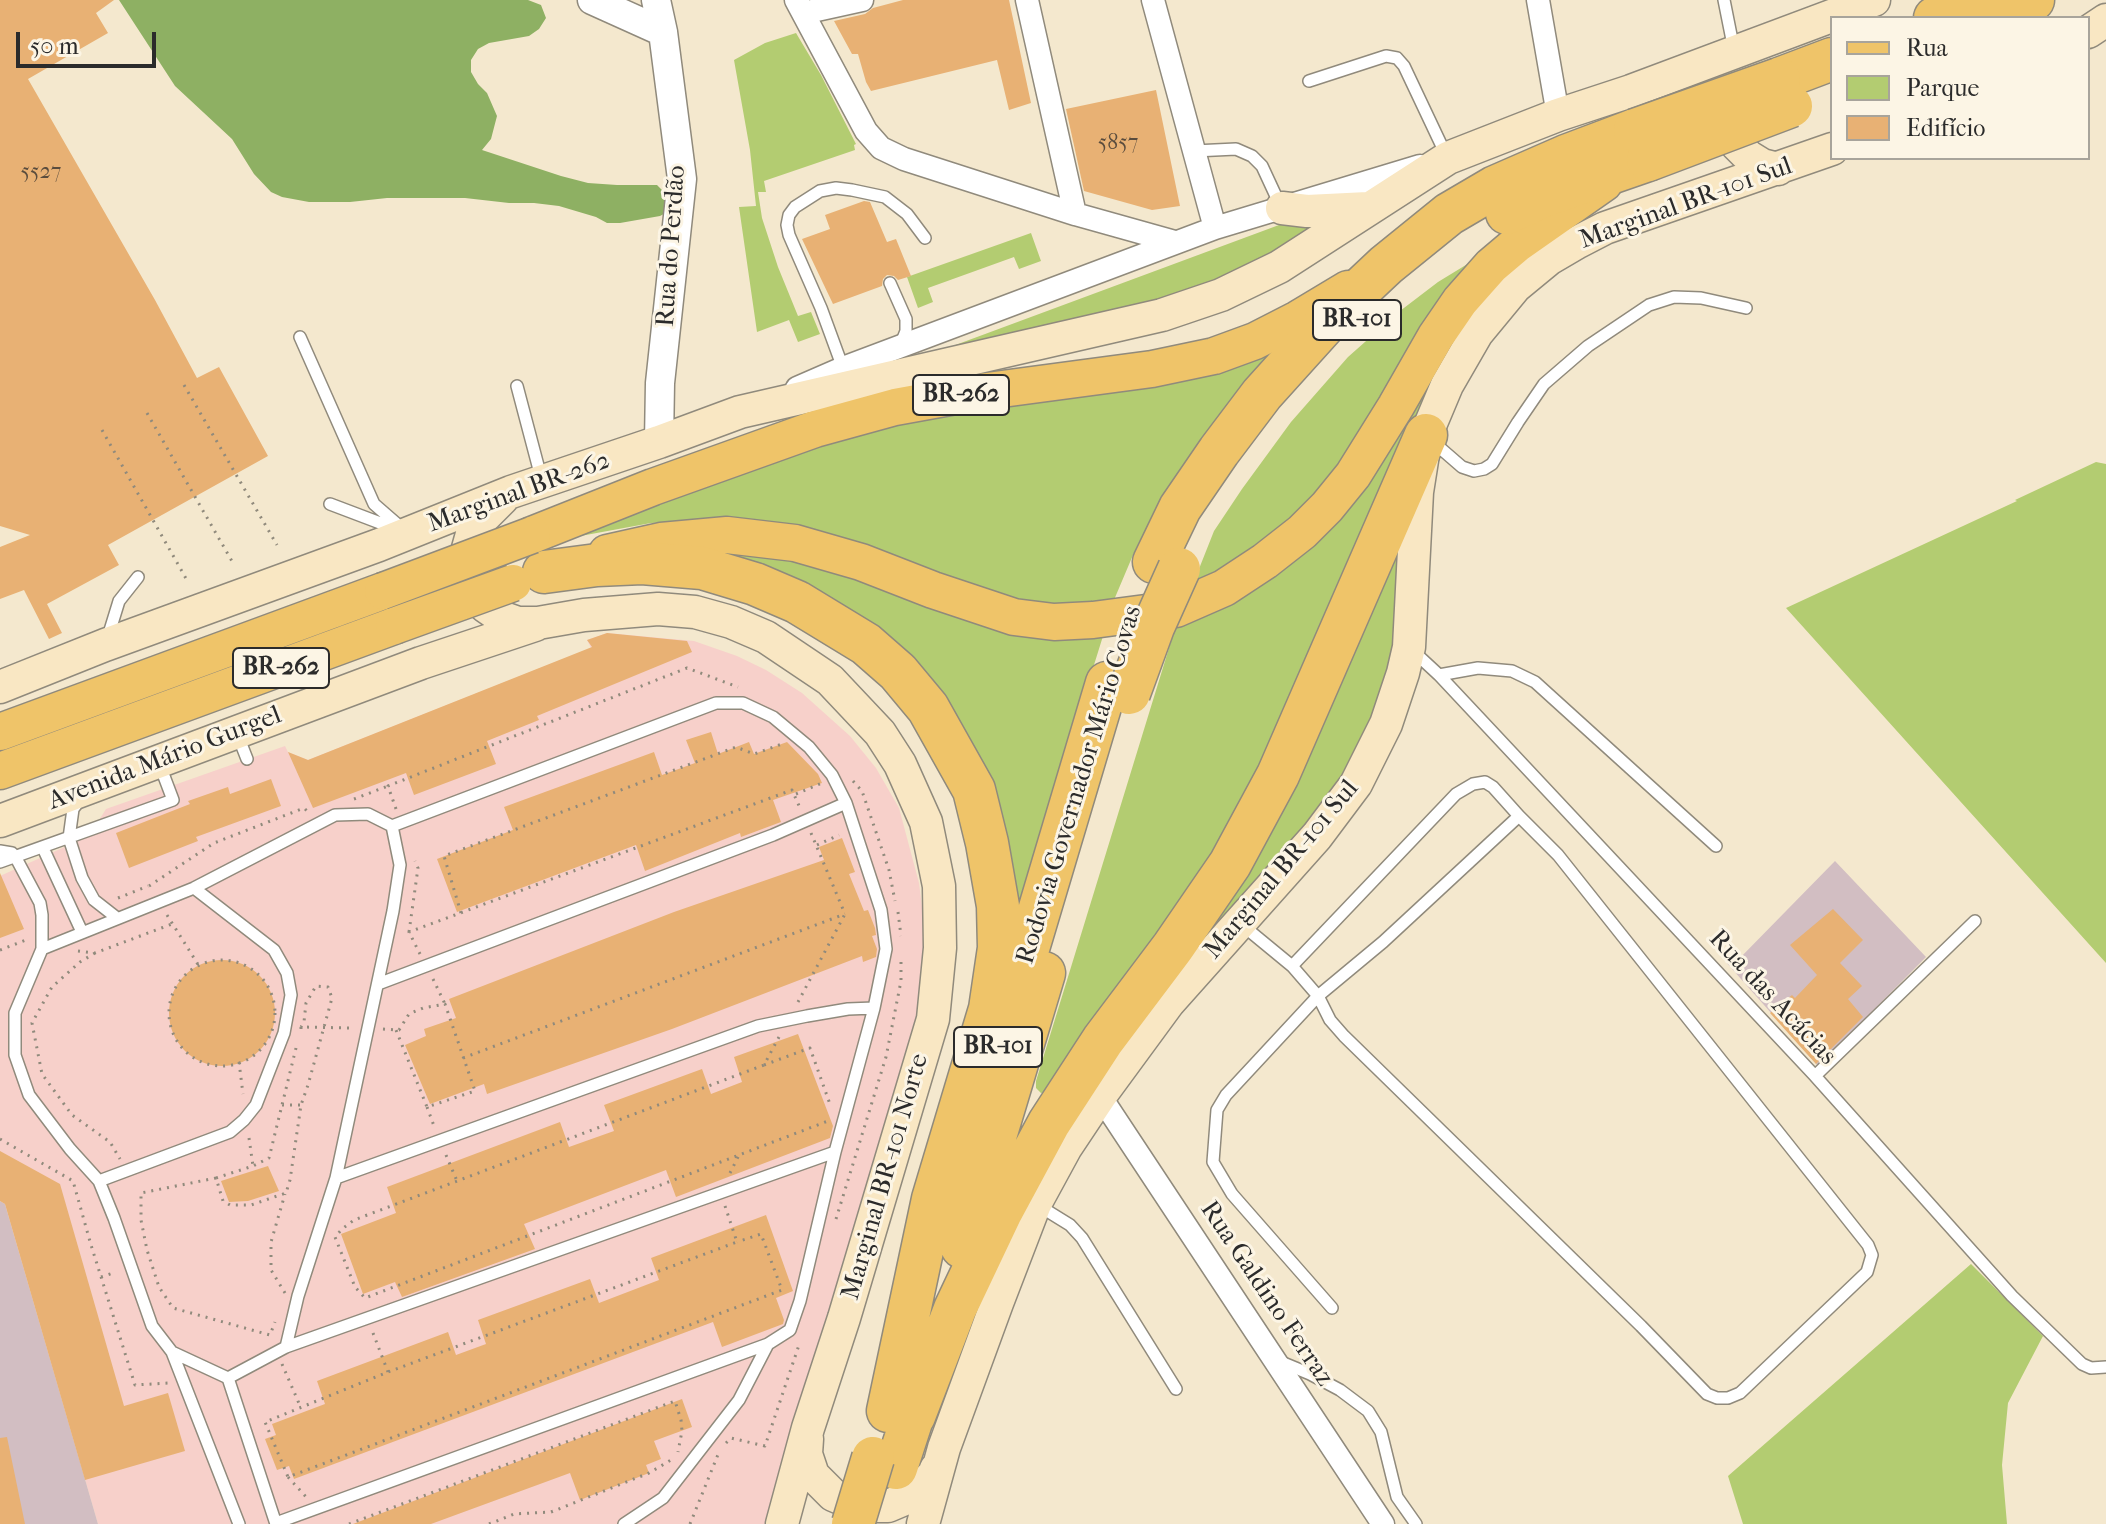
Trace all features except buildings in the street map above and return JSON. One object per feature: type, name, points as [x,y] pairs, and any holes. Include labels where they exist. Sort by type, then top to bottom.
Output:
[{"type":"highway","points":[[1940,16],[1977,0]]},
{"type":"highway","points":[[2003,16],[2033,0]]},
{"type":"highway","name":"Rodovia Governador Mário Covas","points":[[1785,93],[1830,60]]},
{"type":"highway","name":"Rodovia Governador Mário Covas","points":[[1166,565],[1180,508],[1262,394],[1336,312],[1386,265],[1449,214],[1495,187],[1566,156],[1785,93],[1830,89]]},
{"type":"highway","name":"Rodovia Governador Mário Covas","points":[[853,1524],[885,1463],[901,1413],[1118,688],[1128,623],[1166,565],[1202,524],[1332,348],[1364,313],[1450,242],[1544,196],[1634,138]]},
{"type":"highway","points":[[901,1413],[1049,1123],[1103,1040],[1230,864],[1278,775],[1426,435]]},
{"type":"highway","points":[[530,564],[642,563],[702,568],[755,584],[797,602],[866,644],[898,672],[928,708],[974,790],[998,906],[999,948],[990,1009],[933,1199],[901,1413]]},
{"type":"highway","name":"Rodovia Governador Mário Covas","points":[[879,1524],[885,1463]]},
{"type":"main road","points":[[1832,16],[1874,0]]},
{"type":"main road","points":[[1634,138],[1746,49],[1830,17]]},
{"type":"main road","points":[[1746,49],[1730,72],[1723,91],[1722,110],[1727,129],[1749,157],[1762,165],[1778,169]]},
{"type":"main road","points":[[1634,138],[1651,89],[1670,93],[1687,104],[1699,119],[1707,137],[1707,157],[1702,176],[1690,192],[1675,204]]},
{"type":"main road","points":[[1448,158],[1558,115],[1634,138]]},
{"type":"main road","name":"BR-262","points":[[0,732],[383,591],[661,541],[727,535],[795,543],[861,562],[1014,617],[1054,622],[1176,609],[1224,588],[1265,561],[1302,532],[1327,507],[1353,475],[1460,301],[1491,266],[1634,138]]},
{"type":"main road","name":"Marginal BR-101 Sul","points":[[923,1524],[944,1448],[1035,1204],[1066,1147],[1169,1002],[1317,836],[1356,784],[1386,724],[1409,647],[1417,492],[1426,435],[1447,385],[1477,333],[1515,287],[1549,259],[1578,242],[1605,228],[1830,150]]},
{"type":"main road","name":"Marginal BR-262","points":[[393,539],[511,492],[740,412],[1162,315],[1221,295],[1279,267],[1448,158]]},
{"type":"main road","points":[[1282,208],[1307,211],[1371,208]]},
{"type":"main road","name":"BR-262","points":[[530,564],[653,487],[800,434],[881,411],[972,393],[1152,369],[1214,356],[1255,341],[1298,319],[1386,265]]},
{"type":"main road","points":[[511,492],[489,511],[472,534],[467,552],[467,572],[485,606],[501,617],[518,623],[558,619]]},
{"type":"main road","points":[[11,679],[393,539],[421,546],[440,557],[453,574],[461,594],[460,616],[453,636],[439,652],[421,663]]},
{"type":"main road","name":"Avenida Mário Gurgel","points":[[0,771],[394,626],[530,564]]},
{"type":"main road","name":"Marginal BR-101 Norte","points":[[558,619],[658,609],[695,612],[731,622],[766,637],[830,680],[880,733],[900,764],[926,822],[939,886],[940,948],[933,1019],[808,1428],[782,1524]]},
{"type":"main road","points":[[421,663],[558,619]]},
{"type":"main road","name":"Avenida Mário Gurgel","points":[[5,825],[158,761],[242,746],[421,663]]},
{"type":"main road","points":[[808,1428],[806,1454],[813,1475],[833,1495],[859,1506],[888,1506],[914,1495],[934,1474],[944,1448]]},
{"type":"street","points":[[592,0],[663,32]]},
{"type":"street","name":"Rua do Perdão","points":[[656,0],[682,179],[660,383],[659,442]]},
{"type":"street","points":[[862,0],[800,7],[866,131],[881,148],[904,159],[1075,214],[1175,242]]},
{"type":"street","points":[[1027,0],[1075,214]]},
{"type":"street","points":[[1153,0],[1215,228]]},
{"type":"street","points":[[1538,0],[1558,115]]},
{"type":"street","points":[[740,412],[843,368],[1175,242],[1448,158]]},
{"type":"street","name":"Rua Galdino Ferraz","points":[[1100,1096],[1383,1524]]},
{"type":"lane","points":[[1724,0],[1746,49]]},
{"type":"lane","points":[[1309,81],[1386,56],[1397,58],[1404,66],[1448,158]]},
{"type":"lane","points":[[1194,151],[1236,149],[1252,156],[1262,166],[1282,208]]},
{"type":"lane","points":[[843,368],[789,235],[789,215],[795,207],[820,191],[836,188],[852,190],[885,197],[907,214],[925,238]]},
{"type":"lane","points":[[890,283],[906,319],[906,331],[900,347]]},
{"type":"lane","points":[[1426,435],[1462,467],[1474,471],[1484,469],[1492,464],[1544,384],[1588,346],[1649,305],[1674,297],[1701,298],[1746,308]]},
{"type":"lane","points":[[300,337],[374,504],[393,539]]},
{"type":"lane","points":[[517,386],[542,482]]},
{"type":"lane","points":[[330,504],[393,539]]},
{"type":"lane","points":[[105,645],[119,601],[138,577]]},
{"type":"lane","name":"Rua das Acácias","points":[[1409,647],[1439,675],[1815,1076],[2012,1296],[2082,1364],[2091,1368],[2106,1367]]},
{"type":"lane","points":[[1439,675],[1478,668],[1512,671],[1535,682],[1716,846]]},
{"type":"lane","points":[[42,949],[194,888],[335,815],[368,814],[396,824],[716,703],[743,703],[773,717],[809,747],[832,775],[846,803],[881,910],[886,949],[874,1008],[835,1152],[800,1301],[790,1330],[768,1344],[276,1523],[228,1378],[172,1352]]},
{"type":"lane","points":[[0,862],[173,800],[158,761]]},
{"type":"lane","points":[[1240,924],[1292,966],[1318,996],[1330,1020],[1344,1036],[1707,1394],[1728,1398],[1740,1393],[1867,1272],[1872,1255],[1868,1245],[1558,855],[1485,782],[1473,784],[1456,794],[1292,966]]},
{"type":"lane","points":[[92,787],[73,809],[69,838],[82,878],[94,900],[117,918]]},
{"type":"lane","points":[[378,984],[773,835],[846,803]]},
{"type":"lane","points":[[1332,1308],[1232,1194],[1213,1162],[1217,1110],[1226,1095],[1318,996],[1383,942],[1519,816]]},
{"type":"lane","points":[[282,1349],[336,1178],[393,911],[400,865],[396,824]]},
{"type":"lane","points":[[43,848],[82,932]]},
{"type":"lane","points":[[0,851],[12,853],[16,858],[40,903],[42,949],[15,1013],[15,1055],[29,1095],[99,1181],[152,1326],[172,1352],[239,1524]]},
{"type":"lane","points":[[99,1181],[230,1132],[256,1105],[284,1033],[291,995],[287,973],[274,950],[194,888]]},
{"type":"lane","points":[[1815,1076],[1975,921]]},
{"type":"lane","points":[[336,1178],[758,1026],[848,1009],[874,1008]]},
{"type":"lane","points":[[228,1378],[282,1349],[835,1152]]},
{"type":"lane","points":[[1035,1204],[1070,1225],[1082,1238],[1176,1389]]},
{"type":"lane","points":[[624,1524],[663,1498],[739,1400],[768,1344]]},
{"type":"lane","points":[[1277,1360],[1340,1390],[1368,1411],[1381,1432],[1397,1497],[1416,1524]]},
{"type":"path","points":[[184,385],[277,545]]},
{"type":"path","points":[[147,413],[233,563]]},
{"type":"path","points":[[102,430],[188,582]]},
{"type":"path","points":[[350,801],[687,668],[743,688]]},
{"type":"path","points":[[461,913],[444,856],[736,747],[754,754],[787,742]]},
{"type":"path","points":[[794,795],[822,783],[818,774]]},
{"type":"path","points":[[853,781],[862,791],[889,870],[901,941]]},
{"type":"path","points":[[388,786],[396,824],[418,868],[409,932]]},
{"type":"path","points":[[149,886],[214,843],[304,808],[311,815]]},
{"type":"path","points":[[463,1058],[845,914],[764,1065]]},
{"type":"path","points":[[0,950],[36,937]]},
{"type":"path","points":[[95,953],[52,987],[32,1023],[42,1074],[72,1115],[110,1142],[127,1170]]},
{"type":"path","points":[[836,1219],[886,1057],[901,981],[901,954]]},
{"type":"path","points":[[224,960],[256,972],[267,985],[274,1001],[275,1018],[271,1035],[263,1046],[239,1062],[229,1066],[212,1065],[195,1059],[181,1047],[172,1032],[169,1015],[175,989],[192,970],[207,962],[224,960]]},
{"type":"path","points":[[285,1294],[271,1270],[271,1242],[290,1180],[301,1105],[332,998],[328,987],[316,986],[306,1003],[304,1022],[269,1158],[216,1178],[141,1193],[141,1220],[147,1250],[159,1287],[173,1308],[270,1335],[282,1349],[301,1408]]},
{"type":"path","points":[[301,1027],[399,1030],[409,1014],[445,1004],[475,1091],[427,1107],[396,1030]]},
{"type":"path","points":[[365,1298],[835,1118],[810,1048],[354,1220],[342,1229],[335,1237],[355,1287],[365,1298],[367,1318],[388,1372]]},
{"type":"path","points":[[282,1105],[301,1105]]},
{"type":"path","points":[[0,1139],[73,1181],[135,1385],[172,1383]]},
{"type":"path","points":[[737,1242],[720,1192],[739,1155]]},
{"type":"path","points":[[216,1178],[223,1201],[230,1205],[251,1205],[286,1193]]},
{"type":"path","points":[[761,1234],[782,1290],[288,1477],[265,1422],[388,1372],[737,1242],[761,1234]]},
{"type":"path","points":[[270,1335],[275,1321]]},
{"type":"path","points":[[690,1524],[720,1450],[731,1438],[765,1446],[800,1343]]},
{"type":"path","points":[[349,1524],[675,1401],[682,1431],[678,1457],[649,1473],[551,1512],[514,1514],[489,1524]]},
{"type":"shaded area","points":[[607,633],[694,641],[737,656],[802,693],[850,736],[876,768],[899,808],[919,883],[926,938],[922,1002],[769,1524],[98,1524],[5,1204],[0,1201],[0,876],[89,836],[106,809],[285,746],[288,752],[308,760],[591,648],[587,640]]},
{"type":"shaded area","points":[[1835,861],[1926,957],[1818,1066],[1725,961],[1737,961]]},
{"type":"shaded area","points":[[0,1201],[5,1204],[98,1524],[0,1524]]},
{"type":"green space","points":[[119,0],[528,0],[541,5],[546,18],[539,29],[529,36],[489,43],[478,49],[471,60],[471,72],[487,93],[497,116],[491,139],[482,150],[588,183],[657,185],[675,208],[660,216],[607,223],[559,206],[534,203],[465,198],[309,202],[282,197],[271,192],[254,174],[232,139],[175,86]]},
{"type":"green space","points":[[796,33],[856,144],[855,150],[764,181],[766,192],[758,192],[762,218],[798,316],[811,312],[820,334],[798,342],[789,320],[757,332],[739,207],[756,206],[750,150],[734,60],[765,43]]},
{"type":"green space","points":[[1342,219],[1298,247],[1177,295],[915,360],[1279,225]]},
{"type":"green space","points":[[1031,233],[1041,261],[1019,269],[1014,257],[928,288],[933,302],[918,308],[907,277]]},
{"type":"green space","points":[[1474,260],[1343,469],[1291,524],[1215,574],[1193,584],[1214,531],[1291,422],[1348,357],[1400,311]]},
{"type":"green space","points":[[1456,335],[1220,856],[1048,1092],[1041,1093],[1036,1088],[1036,1081],[1177,622],[1228,602]]},
{"type":"green space","points":[[1268,355],[1203,439],[1165,496],[1133,555],[1111,607],[1053,612],[726,519],[651,523],[575,537],[658,498],[896,420],[1213,370]]},
{"type":"green space","points":[[2096,462],[2106,464],[2106,963],[1786,608]]},
{"type":"green space","points":[[1400,539],[1401,626],[1376,721],[1346,776],[1310,827],[1159,997]]},
{"type":"green space","points":[[725,544],[1103,636],[1019,906],[1003,834],[964,736],[694,545]]},
{"type":"green space","points":[[1971,1264],[2043,1336],[2008,1403],[2002,1465],[2007,1524],[1743,1524],[1728,1476]]}]
